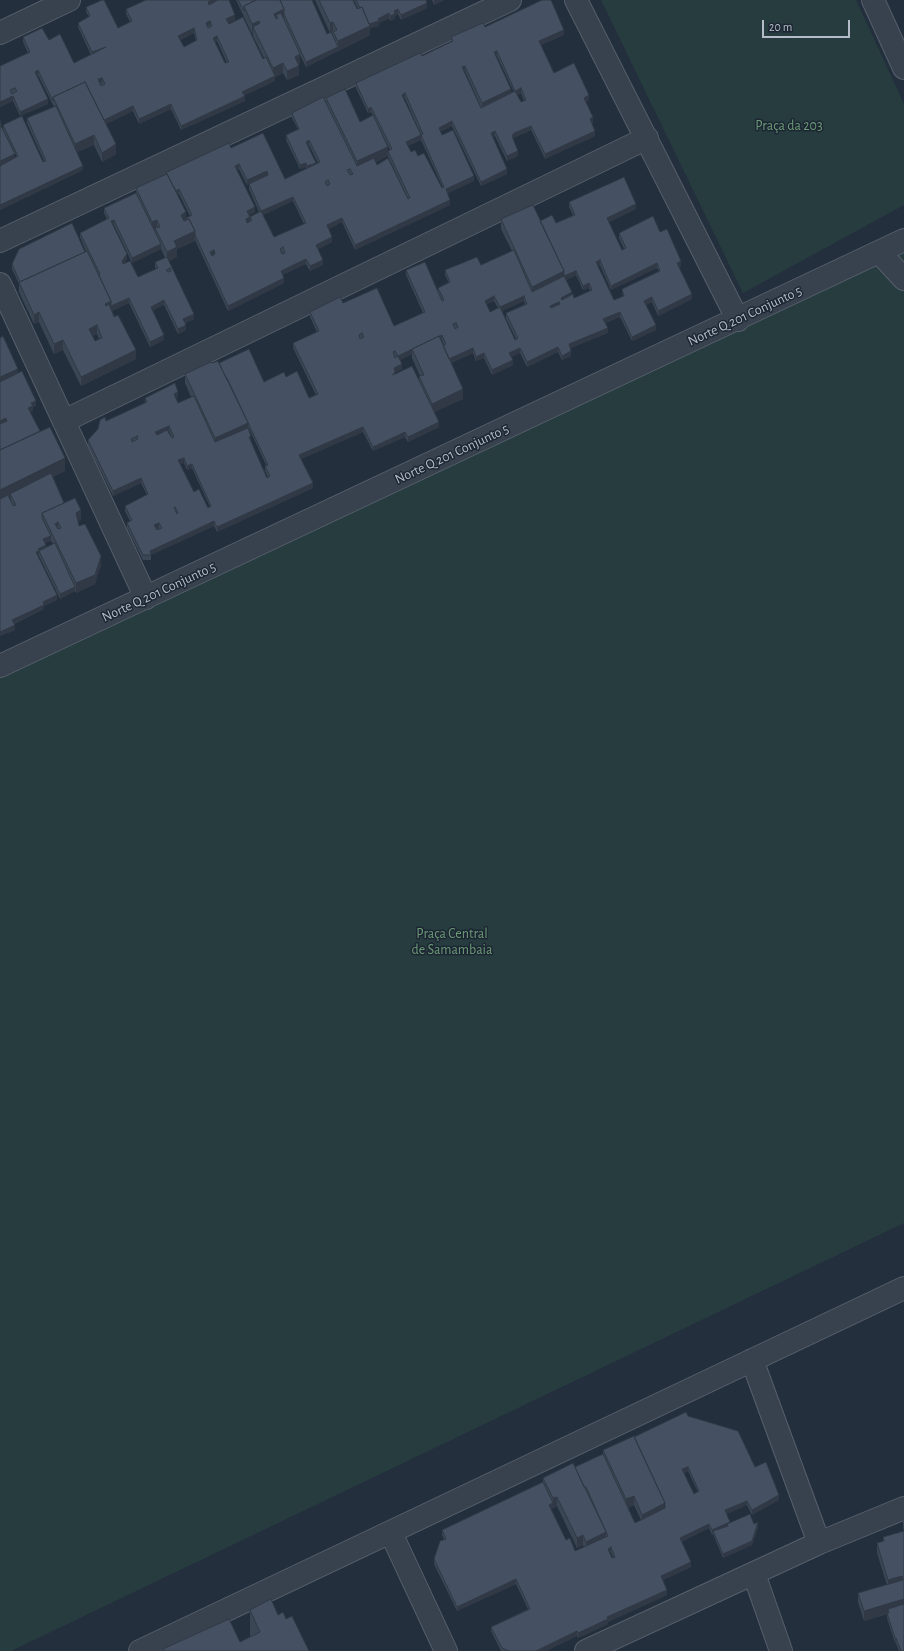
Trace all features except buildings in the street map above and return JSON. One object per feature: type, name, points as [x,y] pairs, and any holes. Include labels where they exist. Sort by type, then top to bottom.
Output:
[{"type":"street","points":[[0,33],[69,0]]},
{"type":"street","points":[[0,241],[510,0]]},
{"type":"street","points":[[576,0],[738,320]]},
{"type":"street","points":[[873,0],[904,68]]},
{"type":"street","points":[[64,421],[647,138]]},
{"type":"street","name":"Norte Q 201 Conjunto 5","points":[[0,666],[738,320],[904,240]]},
{"type":"street","points":[[879,252],[904,279]]},
{"type":"street","points":[[0,284],[146,598]]},
{"type":"street","points":[[140,1651],[904,1288]]},
{"type":"street","points":[[752,1360],[819,1543]]},
{"type":"street","points":[[586,1651],[819,1543],[904,1508]]},
{"type":"street","points":[[391,1533],[446,1651]]},
{"type":"street","points":[[754,1574],[781,1651]]},
{"type":"green space","name":"Praça da 203","points":[[601,0],[856,0],[904,104],[904,205],[743,293]]},
{"type":"green space","name":"Praça Central de Samambaia","points":[[904,233],[904,1223],[11,1651],[0,1651],[0,659]]}]
